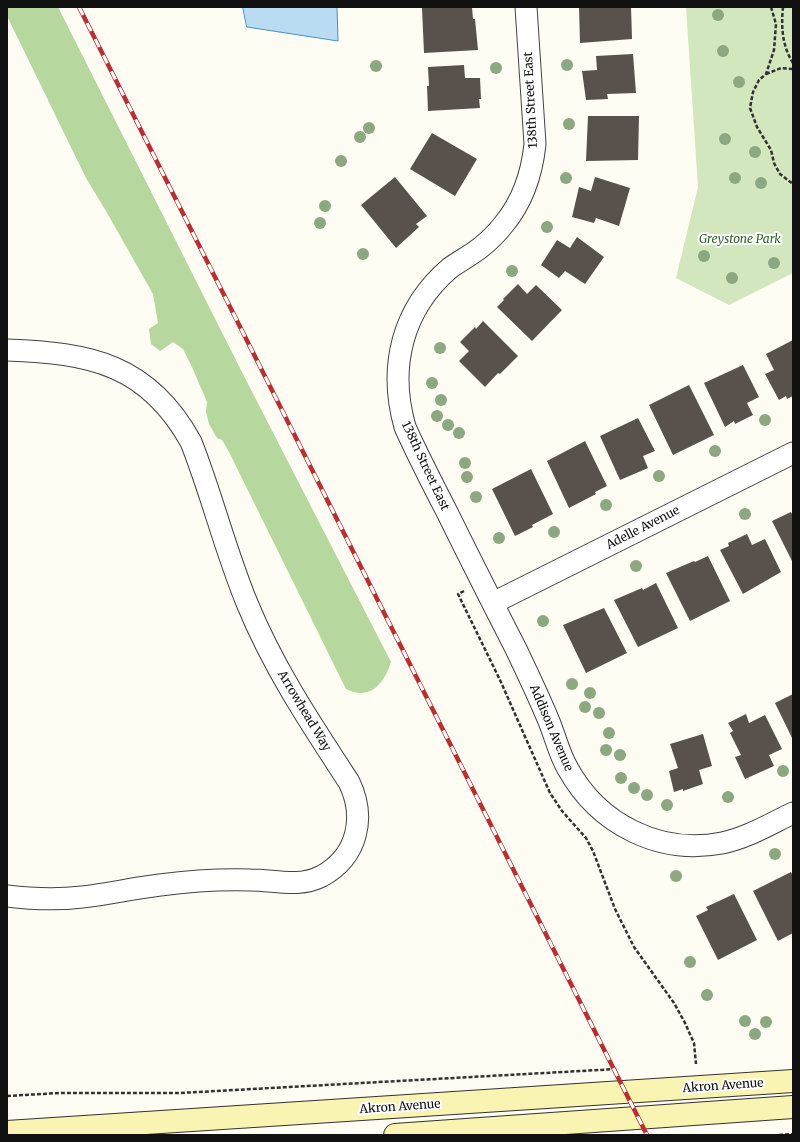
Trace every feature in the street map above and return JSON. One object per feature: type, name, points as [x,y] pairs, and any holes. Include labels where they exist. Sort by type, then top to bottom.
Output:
[{"type":"street","name":"138th Street East","points":[[493,604],[405,427],[400,410],[397,375],[403,340],[417,307],[426,293],[451,268],[480,248],[505,224],[523,194],[529,178],[535,144],[526,7]]},
{"type":"street","name":"Arrowhead Way","points":[[7,350],[66,354],[95,360],[129,375],[144,386],[171,411],[191,442],[233,567],[263,640],[301,708],[348,782],[353,792],[358,813],[355,835],[346,855],[330,870],[311,880],[289,884],[258,880],[192,881],[83,898],[57,899],[7,896]]},
{"type":"street","name":"Adelle Avenue","points":[[493,604],[793,452]]},
{"type":"street","name":"Addison Avenue","points":[[493,604],[536,690],[567,768],[576,784],[588,798],[601,812],[616,823],[632,832],[656,840],[686,846],[704,846],[741,838],[793,813]]},
{"type":"street","name":"Akron Avenue","points":[[7,1132],[793,1081]]},
{"type":"street","points":[[395,1135],[793,1107]]},
{"type":"path","points":[[766,74],[774,50],[776,24],[771,7]]},
{"type":"path","points":[[784,7],[782,24],[787,52],[793,62]]},
{"type":"path","points":[[776,24],[782,24]]},
{"type":"path","points":[[793,69],[781,68],[766,74],[759,80],[753,92],[750,108],[757,127],[771,150],[774,163],[780,174],[793,184]]},
{"type":"path","points":[[460,598],[500,680],[550,793],[562,811],[586,838],[593,851],[615,909],[634,946],[674,1003],[685,1023],[694,1043],[696,1064]]},
{"type":"path","points":[[688,1065],[704,1064]]},
{"type":"path","points":[[7,1096],[59,1093],[180,1092],[619,1069]]},
{"type":"path","points":[[779,1135],[793,1134]]},
{"type":"green space","points":[[7,7],[58,7],[247,382],[391,662],[380,683],[369,692],[362,693],[346,689],[229,452],[222,440],[217,438],[209,424],[206,412],[207,402],[183,349],[173,342],[160,351],[151,344],[149,329],[158,323],[153,294],[86,178],[7,16]]},
{"type":"green space","name":"Greystone Park","points":[[686,7],[793,7],[793,273],[729,305],[676,278],[698,187]]},
{"type":"water","points":[[243,7],[337,7],[338,41],[247,27]]},
{"type":"building","points":[[472,7],[473,19],[475,19],[478,50],[424,53],[422,8]]},
{"type":"building","points":[[579,7],[631,7],[632,39],[580,43]]},
{"type":"building","points":[[633,54],[636,93],[607,94],[608,99],[586,100],[582,71],[597,70],[596,56]]},
{"type":"building","points":[[464,65],[465,78],[480,78],[480,108],[428,111],[428,67]]},
{"type":"building","points":[[588,116],[639,116],[638,160],[586,161]]},
{"type":"building","points":[[432,133],[477,159],[455,196],[410,169]]},
{"type":"building","points":[[395,177],[427,216],[416,224],[419,227],[396,248],[361,205]]},
{"type":"building","points":[[595,177],[630,188],[619,226],[596,218],[594,223],[572,217],[579,187],[591,191]]},
{"type":"building","points":[[577,237],[604,257],[585,284],[565,271],[559,278],[541,265],[557,240],[570,248]]},
{"type":"building","points":[[518,284],[527,294],[536,285],[562,310],[532,341],[497,307]]},
{"type":"building","points":[[483,321],[518,356],[500,374],[498,373],[485,387],[459,361],[469,351],[460,342]]},
{"type":"building","points":[[793,340],[793,396],[787,399],[786,396],[779,400],[765,374],[774,370],[766,354]]},
{"type":"building","points":[[743,365],[759,397],[747,403],[753,415],[735,424],[734,421],[725,427],[704,383]]},
{"type":"building","points":[[689,385],[714,435],[673,455],[649,405]]},
{"type":"building","points":[[638,418],[655,451],[643,456],[648,468],[620,480],[600,436]]},
{"type":"building","points":[[585,441],[607,486],[595,492],[596,494],[569,508],[547,461]]},
{"type":"building","points":[[531,469],[553,514],[532,525],[533,527],[515,536],[492,489]]},
{"type":"building","points":[[791,512],[792,514],[793,513],[793,563],[772,521]]},
{"type":"building","points":[[747,534],[752,545],[765,539],[781,572],[743,594],[720,550],[729,546],[728,543]]},
{"type":"building","points":[[708,556],[730,601],[690,621],[666,573]]},
{"type":"building","points":[[656,583],[678,628],[638,647],[614,600],[642,588],[643,590]]},
{"type":"building","points":[[604,608],[627,653],[586,673],[563,625]]},
{"type":"building","points":[[793,694],[793,740],[775,703]]},
{"type":"building","points":[[746,714],[749,723],[765,715],[782,749],[769,755],[774,766],[745,779],[735,757],[741,755],[730,733],[733,731],[728,723]]},
{"type":"building","points":[[703,734],[712,766],[699,770],[703,784],[683,791],[683,789],[674,792],[669,771],[678,768],[670,744]]},
{"type":"building","points":[[791,872],[793,876],[793,933],[778,941],[753,891]]},
{"type":"building","points":[[734,894],[757,940],[718,960],[696,916],[708,910],[706,907]]},
{"type":"railway","points":[[79,7],[647,1135]]}]
